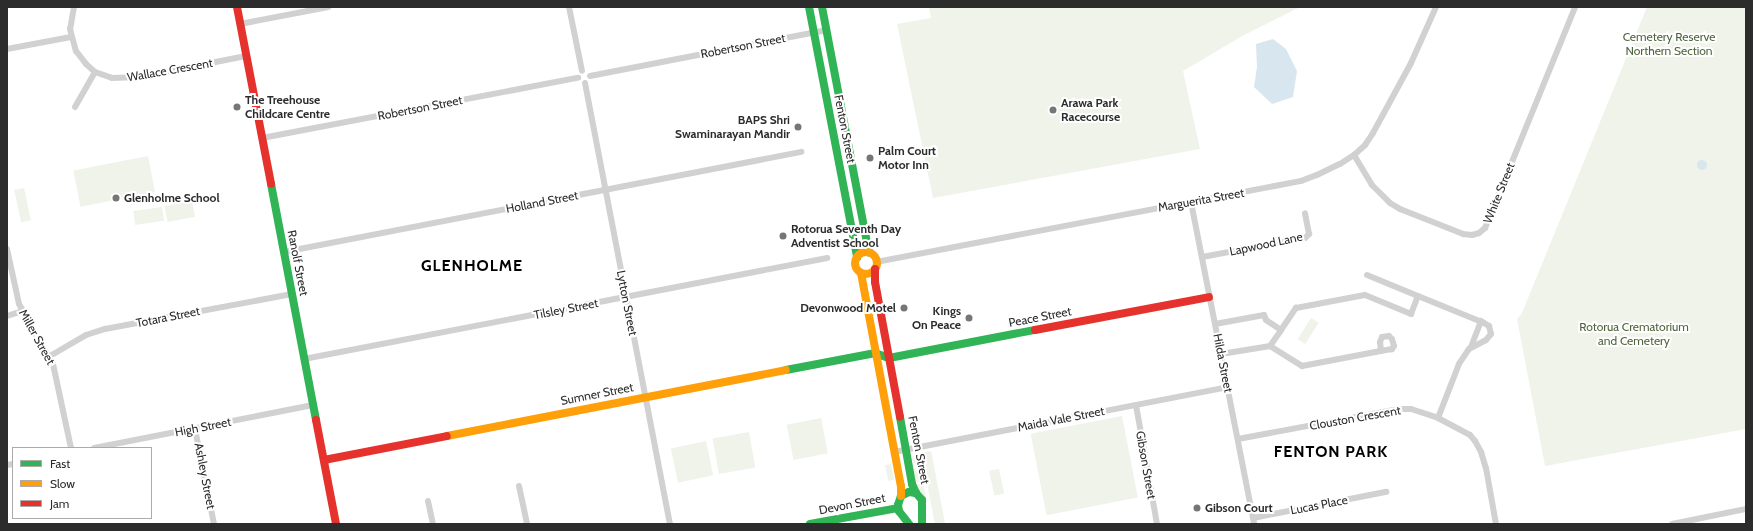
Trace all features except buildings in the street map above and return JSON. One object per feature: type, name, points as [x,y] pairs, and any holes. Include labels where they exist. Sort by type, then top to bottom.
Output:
[{"type":"street","name":"Wallace Crescent","points":[[74,7],[70,22],[71,37],[81,58],[95,72],[112,78],[130,79],[246,56]]},
{"type":"street","name":"Ranolf Street","points":[[237,7],[336,524]]},
{"type":"street","points":[[240,24],[328,7]]},
{"type":"street","points":[[569,7],[582,71]]},
{"type":"street","name":"Fenton Street","points":[[809,7],[857,257]]},
{"type":"street","name":"Fenton Street","points":[[822,7],[864,234],[870,253]]},
{"type":"street","name":"Marguerita Street","points":[[876,265],[1301,181],[1340,164],[1354,155],[1373,133],[1410,63],[1436,7]]},
{"type":"street","name":"White Street","points":[[1354,155],[1372,185],[1390,203],[1400,209],[1463,234],[1472,235],[1485,228],[1575,7]]},
{"type":"street","name":"Robertson Street","points":[[590,76],[826,30]]},
{"type":"street","points":[[7,49],[71,37]]},
{"type":"street","points":[[582,71],[588,72],[590,76],[589,80],[585,83],[581,82],[578,78],[579,73],[582,71]]},
{"type":"street","points":[[75,107],[95,72]]},
{"type":"street","name":"Robertson Street","points":[[262,138],[578,78]]},
{"type":"street","name":"Lytton Street","points":[[585,83],[670,524]]},
{"type":"street","points":[[836,146],[848,144]]},
{"type":"street","name":"Holland Street","points":[[284,252],[801,152]]},
{"type":"street","name":"Hilda Street","points":[[1191,202],[1253,521]]},
{"type":"street","name":"Lapwood Lane","points":[[1202,257],[1305,238],[1309,234],[1305,213]]},
{"type":"street","name":"Miller Street","points":[[7,249],[17,298],[22,311],[50,356],[56,372],[71,447]]},
{"type":"street","points":[[864,253],[870,253],[874,256],[876,265],[869,274],[861,274],[856,268],[857,257],[864,253]]},
{"type":"street","name":"Tilsley Street","points":[[304,359],[827,258]]},
{"type":"street","name":"Fenton Street","points":[[876,265],[875,282],[912,484],[916,494]]},
{"type":"street","name":"Fenton Street","points":[[861,274],[901,496]]},
{"type":"street","points":[[1367,275],[1481,321],[1489,326],[1491,334],[1486,340],[1471,347]]},
{"type":"street","name":"Totara Street","points":[[50,356],[86,336],[105,329],[292,294]]},
{"type":"street","points":[[1270,346],[1296,308],[1365,295],[1411,314],[1418,296]]},
{"type":"street","name":"Peace Street","points":[[889,358],[1209,297]]},
{"type":"street","points":[[7,316],[22,311]]},
{"type":"street","points":[[1215,324],[1264,315],[1266,320],[1281,330]]},
{"type":"street","points":[[1438,418],[1459,364],[1471,347],[1481,321]]},
{"type":"street","points":[[1221,354],[1270,346],[1302,366],[1381,351]]},
{"type":"street","points":[[875,353],[889,358]]},
{"type":"street","name":"Sumner Street","points":[[324,460],[875,353]]},
{"type":"street","name":"Maida Vale Street","points":[[894,452],[1228,387]]},
{"type":"street","name":"High Street","points":[[99,447],[313,405]]},
{"type":"street","name":"Gibson Street","points":[[1136,405],[1157,524]]},
{"type":"street","name":"Clouston Crescent","points":[[1238,439],[1399,408],[1411,409],[1438,418],[1470,435],[1482,452],[1496,524]]},
{"type":"street","name":"Ashley Street","points":[[195,429],[214,524]]},
{"type":"street","points":[[519,486],[527,524]]},
{"type":"street","name":"Lucas Place","points":[[1253,521],[1386,492]]},
{"type":"street","points":[[910,524],[898,508],[898,502],[901,496],[906,493],[916,494],[922,500],[922,524]]},
{"type":"street","points":[[428,501],[433,524]]},
{"type":"street","name":"Devon Street","points":[[810,524],[898,508]]},
{"type":"street","points":[[1672,524],[1746,509]]},
{"type":"street","points":[[904,516],[913,517],[922,510]]},
{"type":"green space","name":"Arawa Park Racecourse","points":[[929,7],[1300,7],[1244,35],[1183,71],[1200,149],[933,198],[897,24],[931,18]]},
{"type":"green space","name":"Rotorua Crematorium and Cemetery","points":[[1647,7],[1746,7],[1746,429],[1545,466],[1517,319],[1522,313]]},
{"type":"green space","points":[[148,156],[155,192],[80,207],[73,171]]},
{"type":"green space","points":[[24,188],[31,220],[21,222],[14,190]]},
{"type":"green space","points":[[192,201],[195,217],[168,222],[165,206]]},
{"type":"green space","points":[[162,207],[164,221],[135,225],[133,211]]},
{"type":"green space","points":[[1311,318],[1319,323],[1305,344],[1298,339]]},
{"type":"green space","points":[[1122,416],[1138,497],[1047,515],[1031,434]]},
{"type":"green space","points":[[821,418],[828,453],[794,460],[787,425]]},
{"type":"green space","points":[[749,432],[755,467],[719,474],[713,438]]},
{"type":"green space","points":[[706,441],[713,475],[678,483],[671,448]]},
{"type":"green space","points":[[931,451],[945,524],[935,524],[921,453]]},
{"type":"green space","points":[[918,452],[923,476],[911,459]]},
{"type":"green space","points":[[910,463],[922,479],[922,481],[914,483]]},
{"type":"green space","points":[[891,464],[894,480],[888,481],[885,465]]},
{"type":"green space","points":[[999,469],[1004,493],[994,496],[989,471]]},
{"type":"green space","points":[[923,483],[926,498],[914,485]]},
{"type":"shaded area","points":[[1273,39],[1286,49],[1297,71],[1293,97],[1272,104],[1254,87],[1257,67],[1256,44]]},
{"type":"shaded area","points":[[1700,160],[1704,160],[1707,165],[1704,170],[1700,170],[1697,167],[1697,163]]},
{"type":"traffic: fast","points":[[809,7],[857,257]]},
{"type":"traffic: fast","points":[[822,7],[869,253]]},
{"type":"traffic: fast","points":[[271,184],[316,420]]},
{"type":"traffic: fast","points":[[786,370],[875,353],[889,358],[1035,330]]},
{"type":"traffic: fast","points":[[900,417],[912,484],[916,493]]},
{"type":"traffic: fast","points":[[909,524],[899,511],[898,505],[901,496],[909,492],[916,493],[922,500],[922,524]]},
{"type":"traffic: fast","points":[[810,524],[898,508]]},
{"type":"traffic: slow","points":[[866,252],[874,255],[877,263],[874,271],[866,274],[858,271],[855,263],[858,255],[866,252]]},
{"type":"traffic: slow","points":[[861,273],[901,486],[901,496]]},
{"type":"traffic: slow","points":[[447,436],[786,370]]},
{"type":"traffic: jam","points":[[237,7],[271,184]]},
{"type":"traffic: jam","points":[[875,269],[875,282],[900,417]]},
{"type":"traffic: jam","points":[[1035,330],[1209,297]]},
{"type":"traffic: jam","points":[[316,420],[336,524]]},
{"type":"traffic: jam","points":[[324,460],[447,436]]},
{"type":"place","name":"The Treehouse Childcare Centre","points":[[237,107]]},
{"type":"place","name":"Arawa Park Racecourse","points":[[1053,110]]},
{"type":"place","name":"BAPS Shri Swaminarayan Mandir","points":[[798,127]]},
{"type":"place","name":"Palm Court Motor Inn","points":[[870,158]]},
{"type":"place","name":"Glenholme School","points":[[116,198]]},
{"type":"place","name":"Rotorua Seventh Day Adventist School","points":[[783,236]]},
{"type":"place","name":"Devonwood Motel","points":[[904,308]]},
{"type":"place","name":"Kings On Peace","points":[[969,318]]},
{"type":"place","name":"Gibson Court","points":[[1197,508]]},
{"type":"district","name":"GLENHOLME","points":[[472,266]]},
{"type":"district","name":"FENTON PARK","points":[[1331,452]]},
{"type":"park label","name":"Cemetery Reserve Northern Section","points":[[1669,44]]}]
